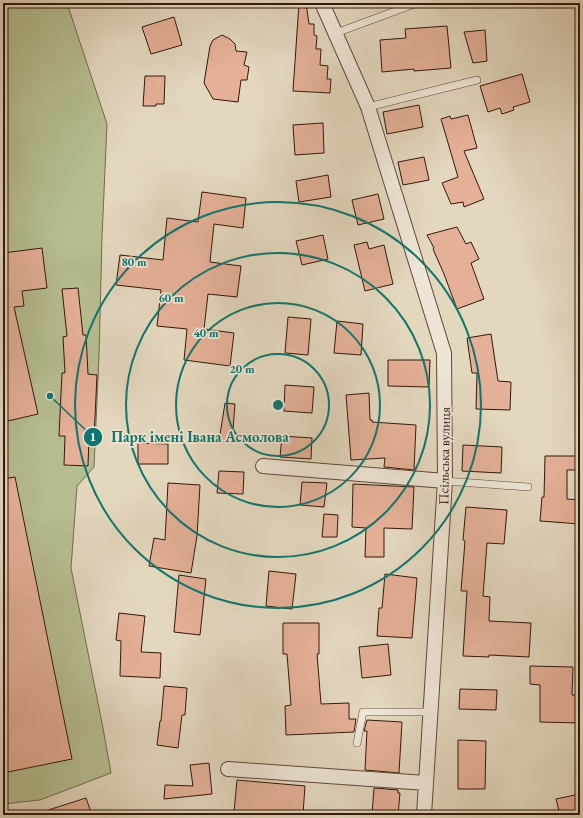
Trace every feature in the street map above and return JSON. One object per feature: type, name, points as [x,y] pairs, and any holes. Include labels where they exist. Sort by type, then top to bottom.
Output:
[{"type":"street","name":"Псільська вулиця","points":[[322,3],[368,107],[444,353],[445,481],[424,815]]},
{"type":"street","points":[[263,466],[445,481]]},
{"type":"street","points":[[228,769],[426,783]]},
{"type":"lane","points":[[336,33],[417,3]]},
{"type":"lane","points":[[368,107],[477,80]]},
{"type":"lane","points":[[445,481],[528,487]]},
{"type":"lane","points":[[358,743],[363,712],[430,712]]},
{"type":"green space","points":[[3,3],[67,3],[107,124],[94,467],[77,486],[71,568],[111,773],[40,800],[3,804]]},
{"type":"green space","points":[[580,168],[580,217],[577,169]]},
{"type":"building","points":[[299,3],[306,3],[309,24],[314,24],[314,35],[317,36],[316,49],[321,49],[320,65],[328,66],[327,79],[331,79],[330,93],[293,91]]},
{"type":"building","points":[[174,17],[182,45],[151,54],[142,27]]},
{"type":"building","points":[[447,26],[451,68],[382,72],[380,40],[406,38],[405,29]]},
{"type":"building","points":[[485,30],[487,61],[473,63],[464,32]]},
{"type":"building","points":[[222,35],[230,39],[235,44],[236,51],[247,52],[244,65],[249,67],[247,80],[241,80],[238,102],[213,99],[204,83],[210,46],[213,40]]},
{"type":"building","points":[[522,74],[530,102],[513,107],[514,110],[502,114],[500,108],[488,112],[480,86]]},
{"type":"building","points":[[145,76],[165,76],[164,104],[156,104],[156,106],[143,106]]},
{"type":"building","points":[[419,105],[423,127],[387,134],[383,112]]},
{"type":"building","points":[[468,115],[477,148],[464,151],[484,199],[464,207],[463,202],[451,204],[442,183],[458,177],[441,119],[450,116],[451,119]]},
{"type":"building","points":[[323,123],[324,153],[295,155],[293,125]]},
{"type":"building","points":[[424,157],[429,180],[403,185],[398,162]]},
{"type":"building","points":[[328,175],[331,197],[299,202],[296,181]]},
{"type":"building","points":[[202,192],[246,198],[243,228],[214,224],[210,262],[241,266],[237,297],[208,294],[204,329],[234,333],[230,366],[184,360],[187,329],[157,326],[161,290],[116,285],[120,255],[163,260],[167,218],[198,222]]},
{"type":"building","points":[[378,194],[384,219],[358,225],[352,200]]},
{"type":"building","points":[[457,227],[466,244],[471,242],[479,259],[471,263],[484,299],[457,309],[433,249],[434,248],[427,235]]},
{"type":"building","points":[[323,235],[328,259],[302,265],[296,241]]},
{"type":"building","points":[[367,242],[369,249],[384,245],[393,284],[365,291],[354,245]]},
{"type":"building","points":[[42,248],[47,288],[22,291],[24,306],[14,307],[38,414],[8,421],[3,399],[3,253]]},
{"type":"building","points":[[78,288],[83,335],[86,335],[88,374],[97,375],[94,438],[89,437],[88,466],[64,465],[65,436],[59,436],[62,373],[65,373],[63,337],[67,336],[62,289]]},
{"type":"building","points":[[288,317],[311,319],[308,355],[285,353]]},
{"type":"building","points":[[337,321],[363,324],[361,355],[334,353]]},
{"type":"building","points":[[491,334],[498,381],[511,382],[510,410],[476,409],[477,373],[472,373],[467,338]]},
{"type":"building","points":[[388,360],[430,360],[429,387],[388,386]]},
{"type":"building","points":[[285,385],[314,387],[312,413],[284,411]]},
{"type":"building","points":[[369,393],[370,420],[372,420],[372,422],[416,425],[414,470],[384,467],[385,458],[351,460],[346,395]]},
{"type":"building","points":[[225,403],[235,404],[232,443],[219,441]]},
{"type":"building","points":[[282,436],[312,438],[311,459],[280,457]]},
{"type":"building","points":[[138,443],[168,444],[168,464],[138,464]]},
{"type":"building","points":[[463,445],[502,447],[501,473],[462,471]]},
{"type":"building","points":[[545,456],[580,456],[580,470],[567,470],[567,499],[580,500],[580,524],[540,521],[542,497],[544,497]]},
{"type":"building","points":[[219,471],[244,472],[243,494],[217,493]]},
{"type":"building","points":[[15,477],[72,759],[3,773],[3,711],[8,710],[3,688],[3,479]]},
{"type":"building","points":[[302,482],[327,483],[324,507],[300,505]]},
{"type":"building","points":[[168,483],[200,485],[197,536],[191,573],[149,566],[154,538],[165,540]]},
{"type":"building","points":[[353,484],[414,487],[412,529],[384,528],[384,557],[365,557],[366,528],[352,527]]},
{"type":"building","points":[[466,507],[507,510],[504,544],[487,543],[483,596],[490,597],[489,621],[531,623],[529,657],[489,655],[489,657],[463,656],[467,591],[461,591]]},
{"type":"building","points":[[324,514],[338,515],[337,537],[322,537]]},
{"type":"building","points":[[269,571],[296,574],[292,609],[266,606]]},
{"type":"building","points":[[385,574],[417,578],[412,638],[377,636],[379,608],[382,608]]},
{"type":"building","points":[[179,575],[206,579],[200,635],[174,632]]},
{"type":"building","points":[[119,613],[145,616],[141,652],[161,653],[160,678],[120,676],[121,641],[116,640]]},
{"type":"building","points":[[283,623],[319,623],[319,654],[317,654],[321,704],[349,703],[349,719],[356,719],[354,732],[286,735],[285,706],[291,705],[287,654],[283,654]]},
{"type":"building","points":[[388,644],[391,675],[362,678],[359,647]]},
{"type":"building","points":[[530,666],[573,667],[572,695],[580,695],[580,723],[540,722],[540,685],[530,684]]},
{"type":"building","points":[[164,686],[187,688],[185,715],[182,715],[178,748],[157,745]]},
{"type":"building","points":[[460,689],[497,690],[496,710],[459,709]]},
{"type":"building","points":[[367,720],[402,722],[399,773],[365,770],[367,731],[364,731]]},
{"type":"building","points":[[458,740],[486,741],[485,789],[458,789]]},
{"type":"building","points":[[209,763],[212,794],[164,799],[165,785],[193,786],[190,765]]},
{"type":"building","points":[[237,780],[305,786],[303,814],[264,811],[264,814],[234,812]]},
{"type":"building","points":[[374,788],[398,790],[398,793],[400,793],[398,815],[372,815]]},
{"type":"building","points":[[580,794],[580,815],[560,815],[556,799]]},
{"type":"building","points":[[86,798],[92,815],[42,815],[42,812]]},
{"type":"place","name":"Парк імені Івана Асмолова","points":[[50,396]]}]
